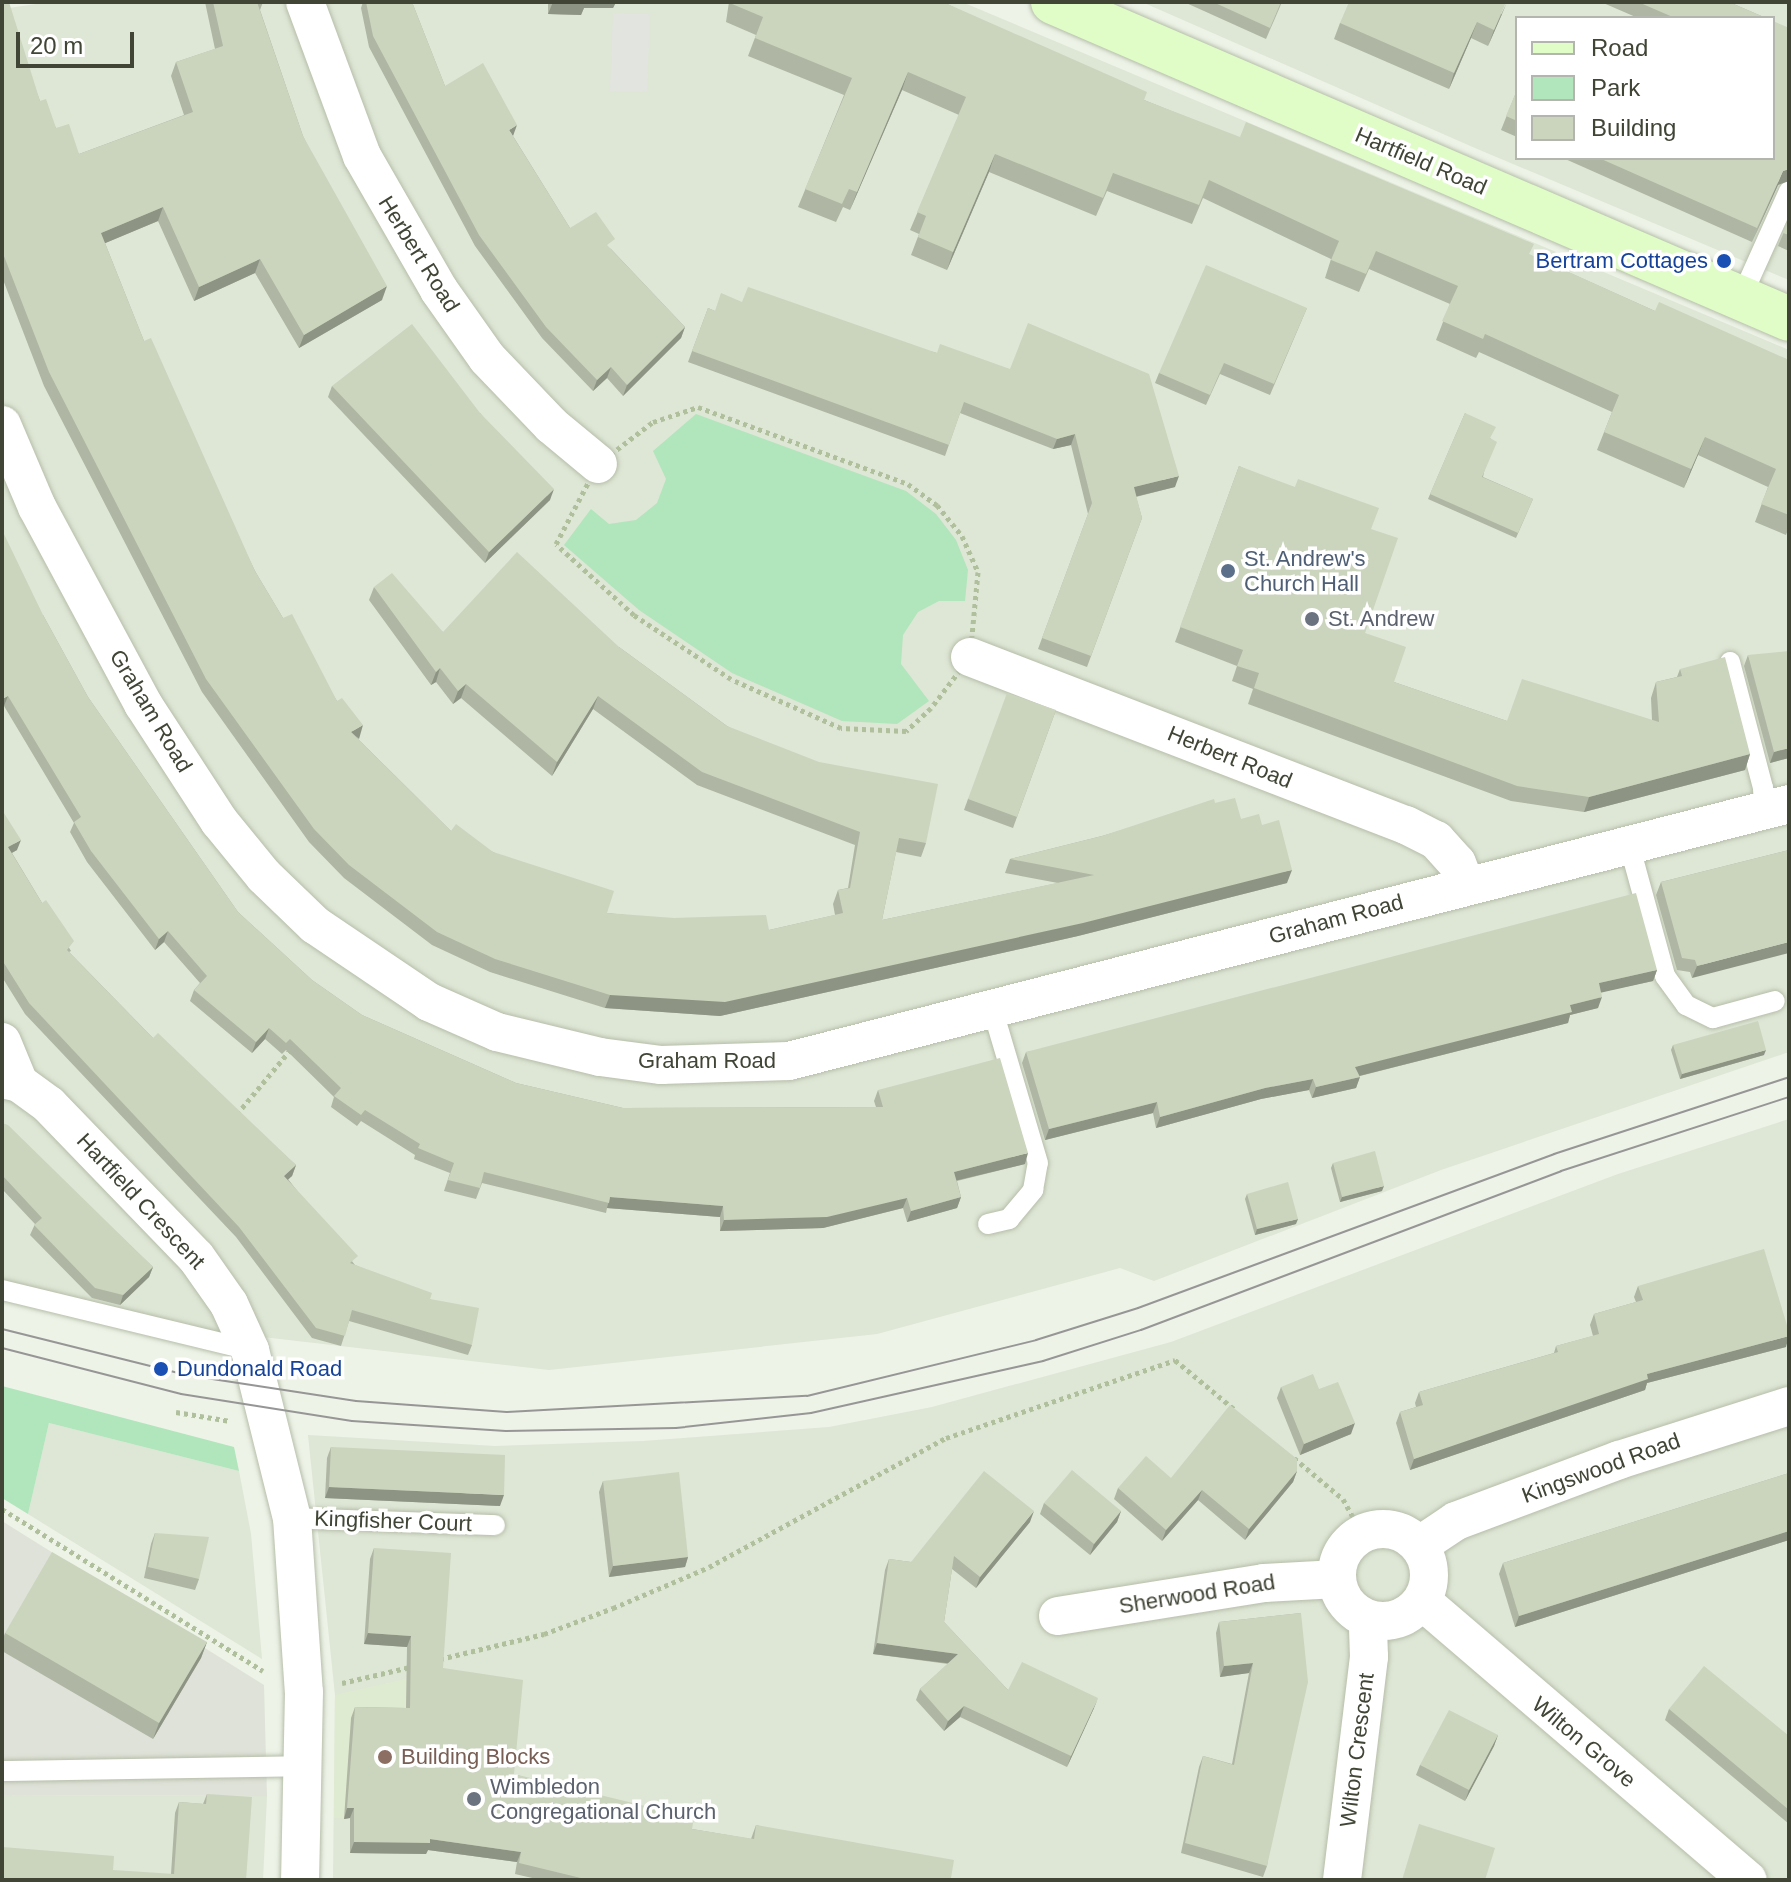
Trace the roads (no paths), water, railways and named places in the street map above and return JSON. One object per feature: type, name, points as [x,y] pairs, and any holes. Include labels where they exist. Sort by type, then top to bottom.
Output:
[{"type":"main road","name":"Hartfield Road","points":[[1053,2],[1789,319]]},
{"type":"street","name":"Herbert Road","points":[[305,2],[362,156],[439,290],[487,358],[551,425],[598,464]]},
{"type":"street","name":"Graham Road","points":[[2,425],[37,507],[143,704],[219,821],[264,876],[315,925],[429,1002],[497,1032],[600,1057],[719,1066],[789,1061],[1776,807]]},
{"type":"street","name":"Herbert Road","points":[[970,657],[1406,825],[1436,840],[1457,863],[1466,886]]},
{"type":"street","points":[[2,1042],[11,1081]]},
{"type":"street","name":"Hartfield Crescent","points":[[11,1081],[100,1154],[196,1257],[229,1304],[250,1350]]},
{"type":"street","points":[[250,1350],[292,1518],[304,1692],[305,1766],[300,1880]]},
{"type":"street","name":"Kingswood Road","points":[[1420,1545],[1456,1521],[1619,1460],[1789,1406]]},
{"type":"street","points":[[1393,1530],[1420,1545],[1429,1563],[1422,1601],[1407,1615],[1388,1621],[1368,1619],[1347,1603],[1337,1579],[1348,1544],[1362,1533],[1393,1530]]},
{"type":"street","name":"Sherwood Road","points":[[1058,1616],[1264,1583],[1337,1579]]},
{"type":"street","name":"Wilton Grove","points":[[1422,1601],[1748,1880]]},
{"type":"street","name":"Wilton Crescent","points":[[1342,1880],[1369,1657],[1368,1619]]},
{"type":"lane","points":[[1741,298],[1789,191]]},
{"type":"lane","points":[[1730,662],[1763,788],[1776,807]]},
{"type":"lane","points":[[1629,844],[1665,976],[1686,1005],[1713,1018],[1775,1001]]},
{"type":"lane","points":[[988,1224],[1009,1219],[1033,1190],[1038,1163],[992,1008]]},
{"type":"lane","points":[[2,1290],[250,1350]]},
{"type":"lane","name":"Kingfisher Court","points":[[292,1518],[495,1525]]},
{"type":"lane","points":[[2,1771],[305,1766]]},
{"type":"tram line","points":[[2,1329],[186,1375],[356,1401],[507,1412],[807,1396],[1036,1340],[1138,1308],[1554,1154],[1789,1077]]},
{"type":"tram line","points":[[2,1348],[181,1394],[352,1421],[506,1431],[676,1428],[811,1413],[1043,1361],[1141,1330],[1561,1171],[1789,1097]]},
{"type":"place","name":"Bertram Cottages","points":[[1724,261]]},
{"type":"place","name":"St. Andrew's Church Hall","points":[[1228,571]]},
{"type":"place","name":"St. Andrew","points":[[1312,619]]},
{"type":"place","name":"Dundonald Road","points":[[161,1369]]},
{"type":"place","name":"Building Blocks","points":[[385,1757]]},
{"type":"place","name":"Wimbledon Congregational Church","points":[[474,1799]]}]
